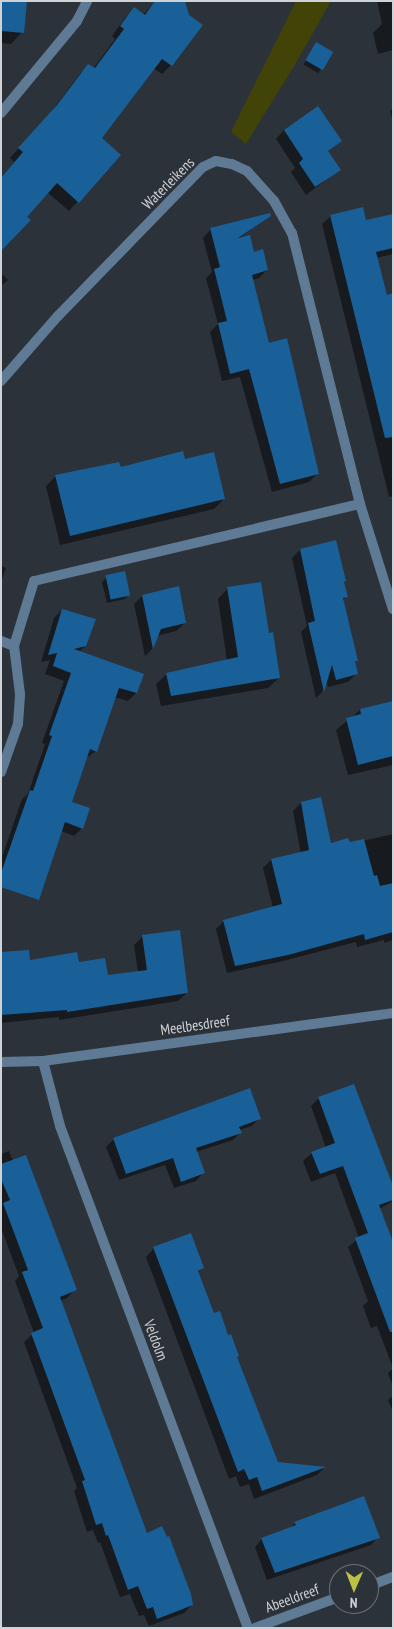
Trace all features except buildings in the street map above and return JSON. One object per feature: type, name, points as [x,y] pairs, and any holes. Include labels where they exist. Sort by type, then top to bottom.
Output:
[{"type":"street","points":[[1,113],[77,21],[87,1]]},
{"type":"street","name":"Waterleikens","points":[[1,381],[58,316],[203,167],[216,161],[232,164],[246,172],[274,201],[292,233],[360,504],[393,608]]},
{"type":"street","points":[[1,772],[18,724],[20,694],[14,646],[34,581],[360,504]]},
{"type":"street","points":[[1,641],[14,646]]},
{"type":"street","name":"Meelbesdreef","points":[[1,1062],[42,1060],[393,1013]]},
{"type":"street","name":"Veldolm","points":[[42,1060],[60,1126],[248,1628]]},
{"type":"street","points":[[379,1582],[393,1577]]},
{"type":"street","name":"Abeeldreef","points":[[255,1628],[329,1601]]},
{"type":"shaded area","points":[[296,1],[331,1],[296,63],[246,144],[231,132]]}]
